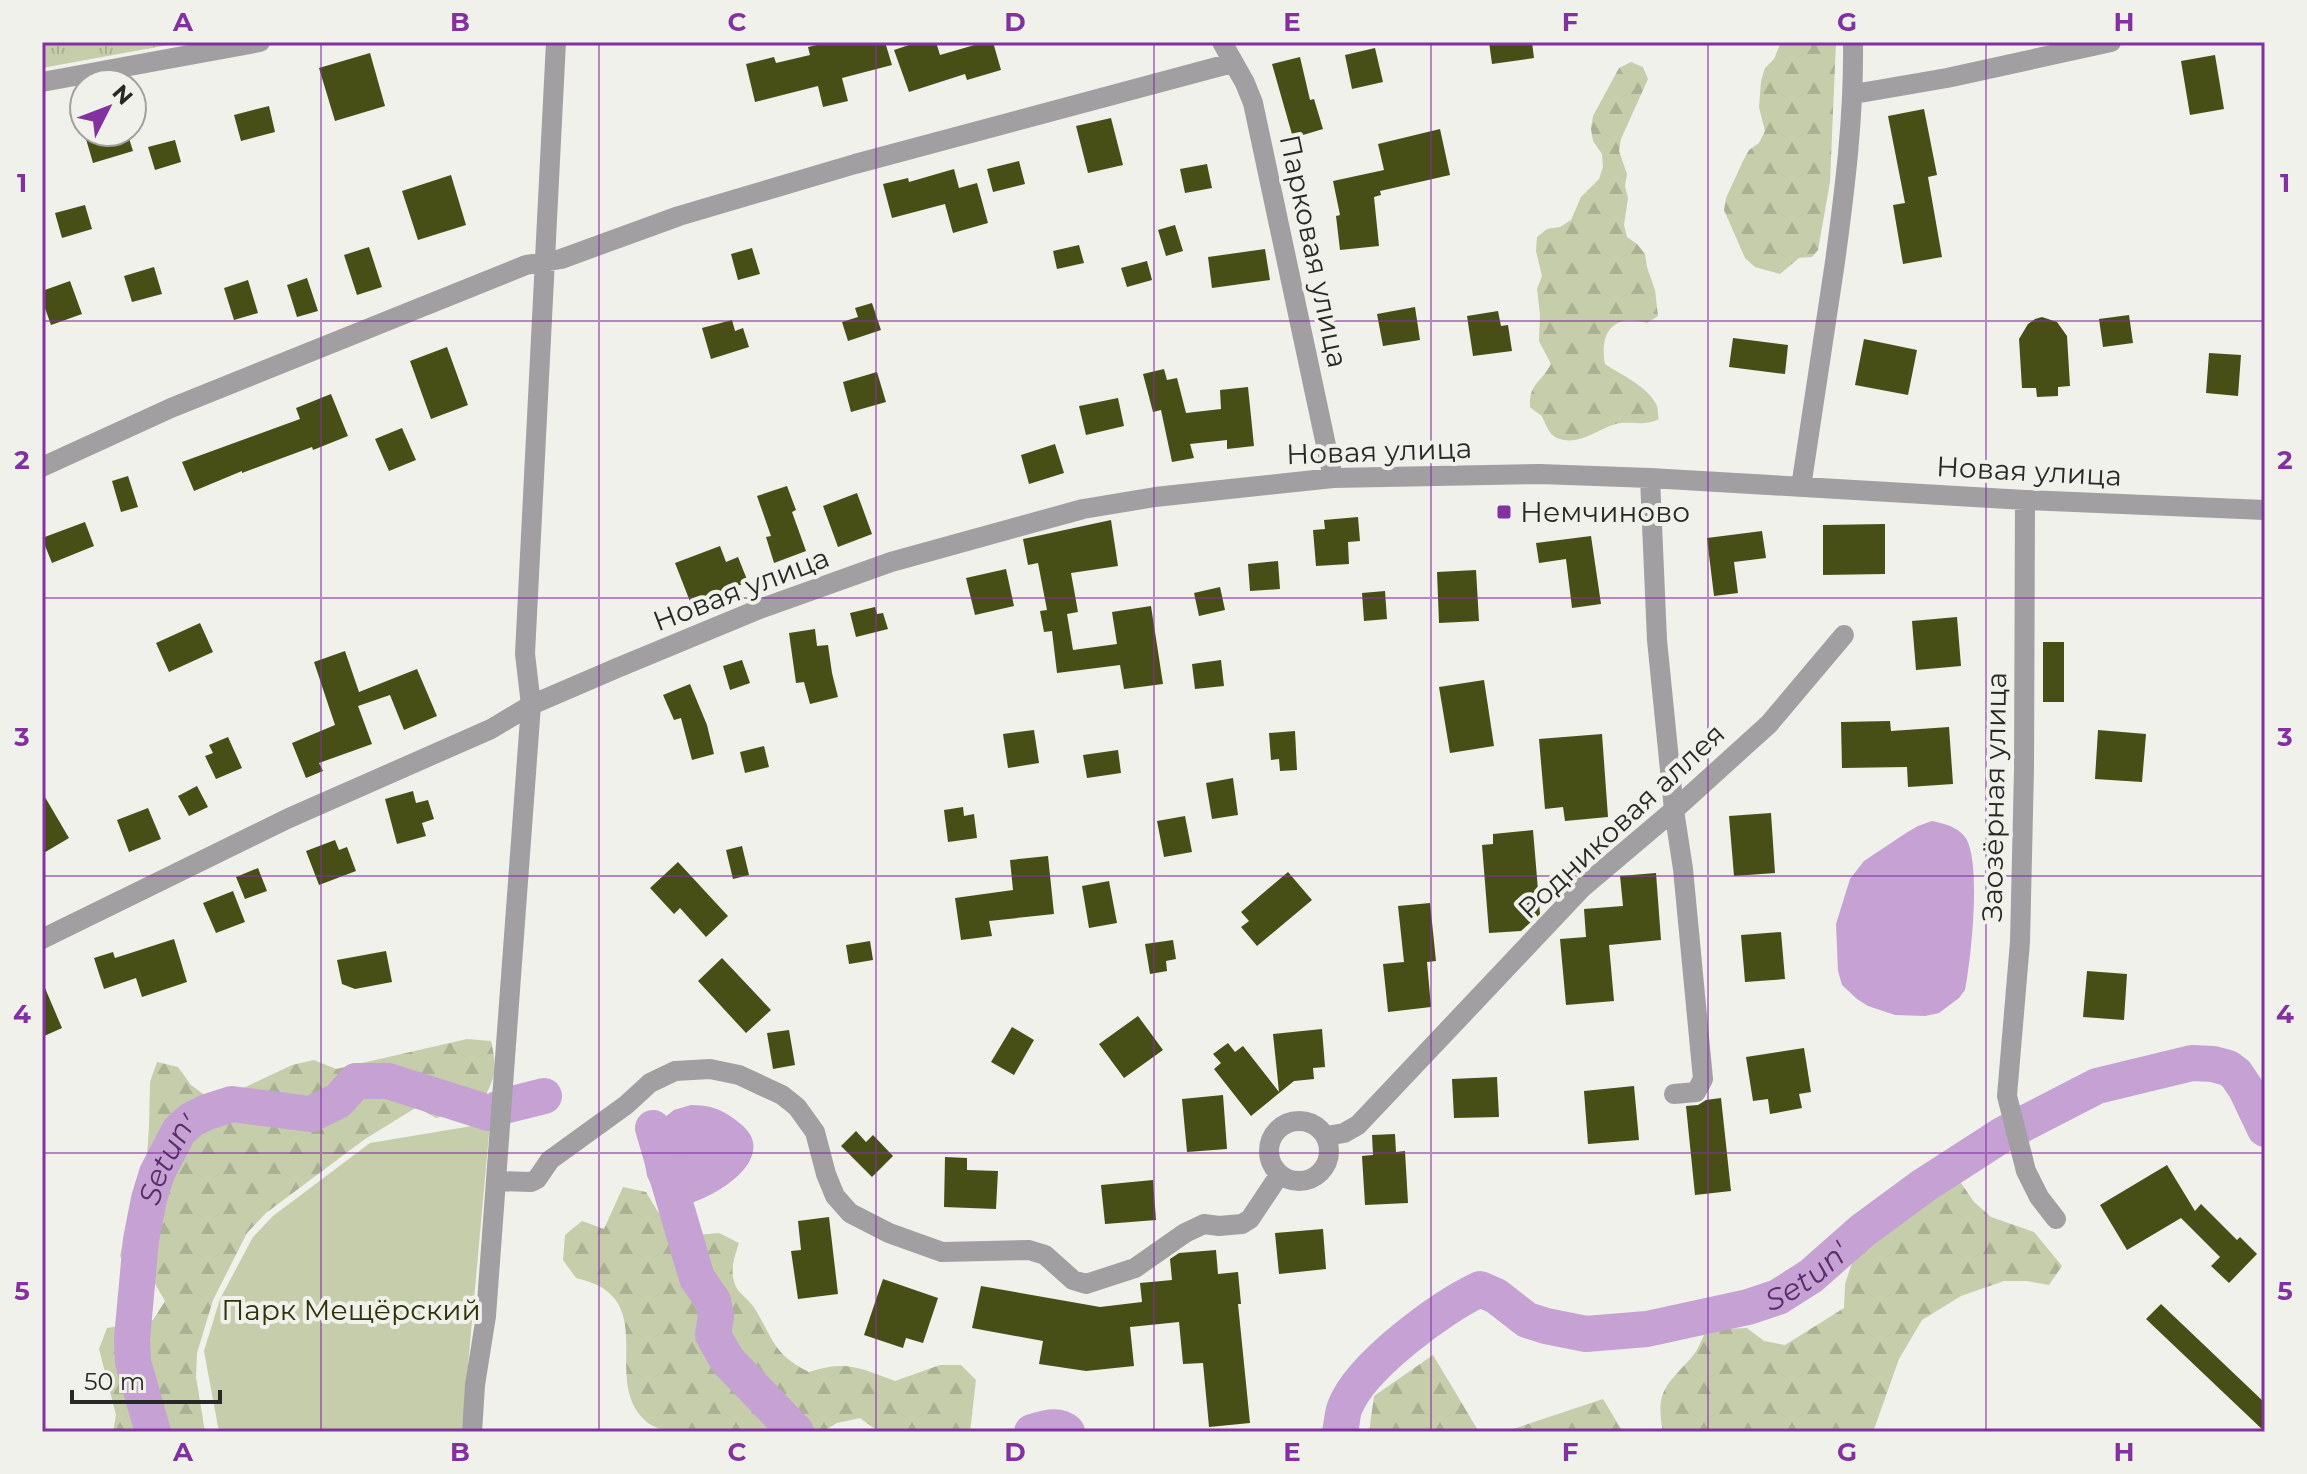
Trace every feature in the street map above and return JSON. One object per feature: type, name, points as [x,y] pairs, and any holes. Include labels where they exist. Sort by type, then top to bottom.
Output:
[{"type":"street","points":[[42,82],[260,42]]},
{"type":"street","points":[[472,1432],[475,1385],[486,1316],[497,1181],[531,705],[525,654],[556,42]]},
{"type":"street","name":"Парковая улица","points":[[1222,42],[1253,103],[1333,478]]},
{"type":"street","points":[[1801,487],[1848,169],[1854,94],[1853,42]]},
{"type":"street","points":[[1854,94],[1947,78],[2111,42]]},
{"type":"street","points":[[42,467],[171,408],[526,265],[561,259],[679,216],[855,164],[1232,63]]},
{"type":"street","name":"Новая улица","points":[[42,939],[289,818],[491,729],[531,705],[757,610],[891,562],[1083,509],[1155,497],[1333,478],[1540,474],[2265,510]]},
{"type":"street","points":[[1650,478],[1657,640],[1703,1079],[1696,1092],[1674,1094]]},
{"type":"street","name":"Заозёрная улица","points":[[2025,500],[2020,942],[2007,1096],[2026,1171],[2039,1197],[2056,1219]]},
{"type":"street","name":"Родниковая аллея","points":[[1326,1136],[1344,1133],[1358,1125],[1583,887],[1769,724],[1844,635]]},
{"type":"street","points":[[497,1181],[531,1182],[537,1179],[550,1160],[626,1105],[650,1083],[675,1071],[710,1069],[739,1075],[782,1095],[797,1107],[815,1132],[835,1196],[850,1213],[889,1233],[942,1252],[1029,1250],[1045,1255],[1073,1280],[1086,1284],[1135,1268],[1185,1233],[1204,1224],[1242,1224],[1250,1219],[1280,1174]]},
{"type":"street","points":[[1296,1120],[1308,1121],[1326,1136],[1328,1160],[1323,1170],[1313,1178],[1290,1180],[1272,1165],[1268,1154],[1270,1142],[1275,1131],[1285,1124],[1296,1120]]},
{"type":"green space","points":[[42,42],[184,42],[42,68]]},
{"type":"green space","points":[[1781,42],[1836,42],[1830,182],[1818,250],[1812,257],[1799,258],[1780,274],[1755,267],[1745,258],[1724,210],[1726,198],[1743,161],[1765,131],[1759,107],[1761,81]]},
{"type":"green space","points":[[1631,62],[1643,67],[1648,79],[1621,139],[1619,151],[1627,174],[1625,186],[1628,198],[1624,225],[1627,237],[1645,254],[1658,316],[1647,323],[1618,323],[1607,334],[1604,353],[1605,364],[1641,387],[1653,399],[1659,419],[1644,423],[1621,423],[1576,440],[1560,439],[1552,435],[1541,415],[1530,407],[1534,388],[1551,364],[1539,341],[1537,289],[1542,276],[1536,251],[1537,237],[1547,229],[1560,227],[1571,220],[1581,197],[1599,179],[1603,167],[1602,154],[1593,141],[1593,116],[1619,68]]},
{"type":"green space","points":[[467,1039],[491,1041],[493,1051],[494,1074],[480,1105],[436,1118],[417,1107],[365,1139],[266,1213],[247,1233],[213,1300],[197,1353],[196,1377],[205,1432],[113,1432],[116,1415],[99,1349],[107,1328],[153,1320],[165,1301],[154,1282],[132,1275],[120,1256],[129,1211],[146,1170],[150,1082],[157,1062],[178,1067],[191,1085],[210,1099],[231,1094],[292,1065],[314,1060],[336,1069]]},
{"type":"green space","name":"Парк Мещёрский","points":[[490,1123],[462,1432],[219,1432],[204,1351],[220,1299],[253,1237],[273,1216],[370,1143]]},
{"type":"green space","points":[[1961,1183],[1974,1202],[1991,1217],[2034,1232],[2062,1266],[2049,1285],[2004,1281],[1961,1296],[1922,1320],[1899,1359],[1873,1432],[1663,1432],[1660,1407],[1665,1390],[1695,1353],[1704,1335],[1747,1328],[1764,1341],[1785,1345],[1844,1308],[1845,1284],[1853,1260],[1868,1242],[1939,1185]]},
{"type":"green space","points":[[623,1187],[646,1192],[658,1212],[675,1228],[697,1235],[719,1233],[739,1243],[733,1270],[736,1287],[753,1306],[780,1351],[809,1372],[843,1366],[895,1381],[940,1365],[961,1365],[976,1380],[970,1432],[879,1432],[860,1418],[837,1423],[822,1432],[669,1432],[651,1425],[635,1408],[628,1388],[625,1323],[618,1304],[603,1288],[576,1278],[563,1260],[565,1235],[582,1221],[604,1229]]},
{"type":"green space","points":[[1433,1355],[1479,1432],[1369,1432],[1374,1396]]},
{"type":"green space","points":[[1603,1399],[1623,1432],[1504,1432]]},
{"type":"shaded area","points":[[1932,821],[1958,830],[1970,849],[1974,910],[1965,990],[1939,1013],[1895,1015],[1868,1006],[1842,985],[1838,971],[1836,924],[1850,879],[1864,861],[1906,833]]},
{"type":"shaded area","points":[[691,1105],[718,1109],[739,1123],[752,1138],[752,1154],[738,1176],[726,1185],[700,1200],[676,1207],[655,1193],[647,1176],[643,1151],[656,1124],[674,1110]]},
{"type":"building","points":[[830,42],[885,42],[892,65],[842,78],[848,101],[823,107],[818,86],[755,102],[746,64],[774,57],[776,63],[810,55],[808,47]]},
{"type":"building","points":[[918,42],[936,42],[940,55],[993,42],[1001,70],[967,80],[965,74],[909,92],[894,50]]},
{"type":"building","points":[[1489,42],[1532,42],[1534,58],[1492,64]]},
{"type":"building","points":[[1375,48],[1383,82],[1352,89],[1345,55]]},
{"type":"building","points":[[370,53],[385,106],[335,121],[319,68]]},
{"type":"building","points":[[2215,55],[2224,109],[2190,115],[2181,61]]},
{"type":"building","points":[[1300,57],[1310,100],[1314,99],[1323,129],[1293,138],[1272,64]]},
{"type":"building","points":[[269,106],[275,132],[241,141],[234,115]]},
{"type":"building","points":[[1924,109],[1937,175],[1928,177],[1942,257],[1903,264],[1893,205],[1905,203],[1888,116]]},
{"type":"building","points":[[1111,118],[1123,165],[1088,173],[1076,126]]},
{"type":"building","points":[[1440,129],[1450,175],[1380,191],[1381,195],[1374,197],[1379,246],[1340,250],[1336,216],[1340,215],[1333,181],[1384,170],[1378,144]]},
{"type":"building","points":[[175,140],[181,162],[155,170],[148,147]]},
{"type":"building","points":[[89,148],[132,148],[133,151],[93,163]]},
{"type":"building","points":[[1019,161],[1025,184],[993,192],[987,169]]},
{"type":"building","points":[[1207,164],[1212,188],[1185,193],[1180,169]]},
{"type":"building","points":[[954,169],[959,188],[977,183],[988,223],[953,233],[945,204],[892,218],[883,184],[908,178],[909,182]]},
{"type":"building","points":[[451,175],[466,225],[418,240],[402,191]]},
{"type":"building","points":[[85,205],[92,229],[62,238],[55,213]]},
{"type":"building","points":[[1175,225],[1183,251],[1166,256],[1158,230]]},
{"type":"building","points":[[1079,245],[1084,263],[1057,269],[1053,251]]},
{"type":"building","points":[[369,247],[382,287],[357,295],[344,255]]},
{"type":"building","points":[[752,248],[760,274],[738,280],[731,254]]},
{"type":"building","points":[[1265,249],[1270,280],[1212,288],[1208,257]]},
{"type":"building","points":[[1147,261],[1152,280],[1127,287],[1121,268]]},
{"type":"building","points":[[154,267],[162,294],[132,302],[124,276]]},
{"type":"building","points":[[307,278],[318,311],[297,317],[287,285]]},
{"type":"building","points":[[248,280],[258,313],[234,320],[224,288]]},
{"type":"building","points":[[70,281],[82,314],[51,325],[42,291]]},
{"type":"building","points":[[872,303],[881,330],[848,341],[842,322],[858,317],[855,308]]},
{"type":"building","points":[[1415,307],[1420,340],[1383,346],[1377,314]]},
{"type":"building","points":[[1498,311],[1501,326],[1508,325],[1512,351],[1473,356],[1467,316]]},
{"type":"building","points":[[2129,315],[2133,343],[2103,347],[2099,319]]},
{"type":"building","points":[[2042,317],[2057,322],[2067,336],[2070,386],[2058,387],[2058,396],[2037,397],[2036,388],[2022,388],[2019,339],[2028,324]]},
{"type":"building","points":[[732,320],[735,331],[743,328],[749,347],[711,359],[702,328]]},
{"type":"building","points":[[1733,338],[1788,345],[1785,374],[1729,367]]},
{"type":"building","points":[[1864,339],[1917,350],[1908,395],[1855,385]]},
{"type":"building","points":[[447,347],[468,405],[431,419],[410,361]]},
{"type":"building","points":[[2209,353],[2241,355],[2238,396],[2206,393]]},
{"type":"building","points":[[1164,369],[1167,380],[1177,378],[1186,413],[1221,409],[1220,390],[1248,387],[1254,446],[1227,449],[1227,440],[1190,444],[1194,458],[1172,462],[1161,410],[1153,412],[1143,374]]},
{"type":"building","points":[[877,372],[886,402],[851,412],[843,382]]},
{"type":"building","points":[[331,394],[348,436],[242,471],[194,491],[182,462],[300,419],[296,408]]},
{"type":"building","points":[[1118,398],[1124,426],[1086,435],[1079,406]]},
{"type":"building","points":[[402,428],[416,460],[389,471],[375,439]]},
{"type":"building","points":[[1055,444],[1064,473],[1029,484],[1021,455]]},
{"type":"building","points":[[128,476],[138,507],[121,512],[112,481]]},
{"type":"building","points":[[787,486],[796,510],[792,512],[806,551],[774,563],[766,537],[771,536],[757,496]]},
{"type":"building","points":[[857,493],[872,534],[838,547],[823,506]]},
{"type":"building","points":[[1358,517],[1360,541],[1348,542],[1349,564],[1316,566],[1313,530],[1325,529],[1324,520]]},
{"type":"building","points":[[1111,520],[1118,566],[1071,573],[1078,612],[1067,614],[1073,650],[1117,644],[1112,612],[1151,606],[1163,684],[1124,689],[1120,665],[1057,673],[1052,631],[1044,632],[1040,611],[1047,610],[1038,563],[1028,565],[1023,539]]},
{"type":"building","points":[[85,522],[94,546],[52,563],[42,538]]},
{"type":"building","points":[[1885,524],[1885,574],[1823,575],[1823,525]]},
{"type":"building","points":[[1762,531],[1766,558],[1734,562],[1738,593],[1714,596],[1707,538]]},
{"type":"building","points":[[1591,536],[1601,604],[1572,608],[1566,559],[1539,563],[1536,543]]},
{"type":"building","points":[[720,546],[726,562],[738,557],[748,582],[691,604],[675,563]]},
{"type":"building","points":[[1278,561],[1280,589],[1250,591],[1248,564]]},
{"type":"building","points":[[1006,569],[1014,606],[975,615],[966,578]]},
{"type":"building","points":[[1476,570],[1479,621],[1439,623],[1437,572]]},
{"type":"building","points":[[1220,587],[1225,610],[1199,616],[1194,593]]},
{"type":"building","points":[[1385,591],[1387,619],[1364,621],[1362,593]]},
{"type":"building","points":[[875,607],[877,614],[883,613],[888,629],[856,637],[850,613]]},
{"type":"building","points":[[1957,617],[1961,666],[1916,670],[1912,621]]},
{"type":"building","points":[[200,623],[213,652],[169,672],[156,643]]},
{"type":"building","points":[[815,629],[817,646],[828,645],[838,697],[810,704],[804,682],[796,683],[789,633]]},
{"type":"building","points":[[2043,642],[2064,642],[2064,702],[2043,702]]},
{"type":"building","points":[[345,651],[359,692],[417,669],[437,716],[404,730],[390,695],[358,706],[372,744],[319,763],[323,771],[306,778],[292,743],[335,725],[314,662]]},
{"type":"building","points":[[742,660],[750,683],[730,690],[723,666]]},
{"type":"building","points":[[1221,660],[1224,686],[1195,689],[1192,664]]},
{"type":"building","points":[[1484,680],[1494,746],[1450,753],[1439,687]]},
{"type":"building","points":[[690,684],[707,725],[714,754],[692,760],[681,718],[674,720],[663,695]]},
{"type":"building","points":[[1890,721],[1891,731],[1949,727],[1953,784],[1908,787],[1907,767],[1842,768],[1841,722]]},
{"type":"building","points":[[1034,730],[1039,763],[1008,768],[1003,734]]},
{"type":"building","points":[[2098,730],[2146,734],[2142,782],[2095,779]]},
{"type":"building","points":[[1295,731],[1297,770],[1280,771],[1279,759],[1271,760],[1269,733]]},
{"type":"building","points":[[1602,734],[1608,817],[1565,821],[1563,807],[1545,809],[1539,739]]},
{"type":"building","points":[[228,737],[242,768],[216,779],[205,756],[213,753],[209,745]]},
{"type":"building","points":[[764,746],[769,767],[745,773],[740,752]]},
{"type":"building","points":[[1118,750],[1121,773],[1087,778],[1083,755]]},
{"type":"building","points":[[1233,778],[1238,815],[1212,819],[1206,783]]},
{"type":"building","points":[[197,786],[208,807],[189,816],[178,796]]},
{"type":"building","points":[[413,791],[416,803],[428,800],[434,819],[422,823],[426,836],[397,844],[385,799]]},
{"type":"building","points":[[42,792],[69,838],[42,854]]},
{"type":"building","points":[[963,807],[964,816],[974,814],[977,838],[948,842],[944,810]]},
{"type":"building","points":[[148,808],[161,839],[129,852],[117,820]]},
{"type":"building","points":[[1771,813],[1775,873],[1734,876],[1729,816]]},
{"type":"building","points":[[1185,816],[1192,852],[1164,857],[1157,821]]},
{"type":"building","points":[[1533,830],[1540,914],[1521,931],[1489,933],[1482,845],[1493,844],[1493,834]]},
{"type":"building","points":[[335,840],[339,850],[347,847],[356,871],[319,885],[306,851]]},
{"type":"building","points":[[742,846],[749,875],[733,879],[726,850]]},
{"type":"building","points":[[1048,856],[1054,914],[989,921],[992,936],[961,940],[955,898],[1013,890],[1010,860]]},
{"type":"building","points":[[678,862],[728,916],[706,937],[680,908],[674,914],[650,888]]},
{"type":"building","points":[[258,868],[267,891],[245,899],[236,877]]},
{"type":"building","points":[[1288,872],[1312,900],[1257,946],[1241,927],[1249,921],[1241,912]]},
{"type":"building","points":[[1656,873],[1661,940],[1609,945],[1614,1001],[1566,1005],[1560,939],[1586,937],[1584,909],[1623,906],[1620,876]]},
{"type":"building","points":[[1109,881],[1117,923],[1089,928],[1082,886]]},
{"type":"building","points":[[233,891],[245,922],[216,933],[203,903]]},
{"type":"building","points":[[1430,903],[1436,961],[1427,962],[1431,1007],[1388,1012],[1383,964],[1404,962],[1398,906]]},
{"type":"building","points":[[1781,932],[1785,979],[1745,982],[1741,935]]},
{"type":"building","points":[[174,939],[187,982],[142,997],[136,978],[104,989],[94,958],[113,952],[115,958]]},
{"type":"building","points":[[1173,940],[1176,959],[1166,961],[1167,971],[1150,974],[1145,944]]},
{"type":"building","points":[[870,941],[873,960],[849,964],[846,945]]},
{"type":"building","points":[[386,951],[392,982],[355,989],[342,984],[337,960]]},
{"type":"building","points":[[722,958],[771,1010],[746,1033],[698,981]]},
{"type":"building","points":[[2087,971],[2127,974],[2124,1020],[2083,1017]]},
{"type":"building","points":[[42,981],[62,1028],[42,1037]]},
{"type":"building","points":[[1138,1016],[1163,1050],[1124,1078],[1099,1044]]},
{"type":"building","points":[[1012,1027],[1034,1040],[1014,1075],[991,1062]]},
{"type":"building","points":[[1322,1029],[1325,1067],[1313,1068],[1314,1079],[1294,1081],[1251,1116],[1214,1069],[1221,1063],[1213,1054],[1228,1043],[1235,1052],[1243,1046],[1279,1092],[1273,1034]]},
{"type":"building","points":[[789,1030],[795,1065],[773,1069],[767,1033]]},
{"type":"building","points":[[1804,1048],[1811,1092],[1799,1094],[1802,1108],[1770,1114],[1768,1099],[1753,1101],[1746,1057]]},
{"type":"building","points":[[1497,1077],[1499,1117],[1454,1118],[1452,1079]]},
{"type":"building","points":[[1634,1086],[1639,1140],[1588,1144],[1584,1091]]},
{"type":"building","points":[[1223,1095],[1227,1149],[1187,1152],[1182,1099]]},
{"type":"building","points":[[1721,1098],[1731,1191],[1695,1195],[1686,1106]]},
{"type":"building","points":[[856,1131],[866,1142],[873,1135],[893,1156],[872,1177],[841,1146]]},
{"type":"building","points":[[1395,1134],[1396,1152],[1405,1151],[1408,1203],[1365,1205],[1362,1156],[1373,1155],[1372,1135]]},
{"type":"building","points":[[945,1157],[967,1158],[967,1170],[998,1171],[996,1209],[944,1207]]},
{"type":"building","points":[[2167,1165],[2195,1211],[2201,1204],[2237,1240],[2240,1237],[2257,1254],[2229,1283],[2211,1266],[2220,1257],[2181,1218],[2127,1250],[2100,1205]]},
{"type":"building","points":[[1153,1180],[1156,1220],[1105,1224],[1101,1185]]},
{"type":"building","points":[[829,1217],[838,1294],[798,1299],[791,1251],[801,1250],[798,1221]]},
{"type":"building","points":[[1323,1229],[1326,1269],[1279,1274],[1275,1233]]},
{"type":"building","points":[[1216,1250],[1218,1274],[1238,1272],[1241,1304],[1238,1304],[1250,1423],[1209,1427],[1203,1363],[1183,1364],[1179,1322],[1130,1327],[1134,1366],[1086,1371],[1039,1364],[1043,1341],[972,1328],[981,1286],[1100,1307],[1142,1302],[1140,1283],[1172,1280],[1170,1259],[1179,1253]]},
{"type":"building","points":[[883,1279],[938,1298],[923,1343],[906,1338],[903,1348],[864,1335]]},
{"type":"building","points":[[2161,1304],[2265,1403],[2265,1432],[2146,1319]]},
{"type":"waterway","name":"Setun'","points":[[1340,1432],[1345,1407],[1367,1374],[1424,1324],[1480,1289],[1496,1296],[1527,1320],[1586,1334],[1647,1329],[1748,1307],[1778,1297],[1811,1276],[1862,1231],[1923,1186],[2002,1135],[2097,1086],[2192,1063],[2213,1064],[2236,1074],[2265,1129]]},
{"type":"waterway","name":"Setun'","points":[[153,1432],[133,1362],[132,1339],[141,1240],[157,1173],[179,1131],[191,1120],[232,1104],[311,1114],[338,1101],[356,1081],[388,1081],[489,1113],[544,1096]]},
{"type":"waterway","name":"Setun'","points":[[653,1128],[697,1278],[713,1301],[716,1316],[713,1335],[727,1360],[796,1432]]},
{"type":"waterway","points":[[1032,1432],[1055,1427],[1067,1432]]},
{"type":"place","name":"Немчиново","points":[[1504,512]]}]
